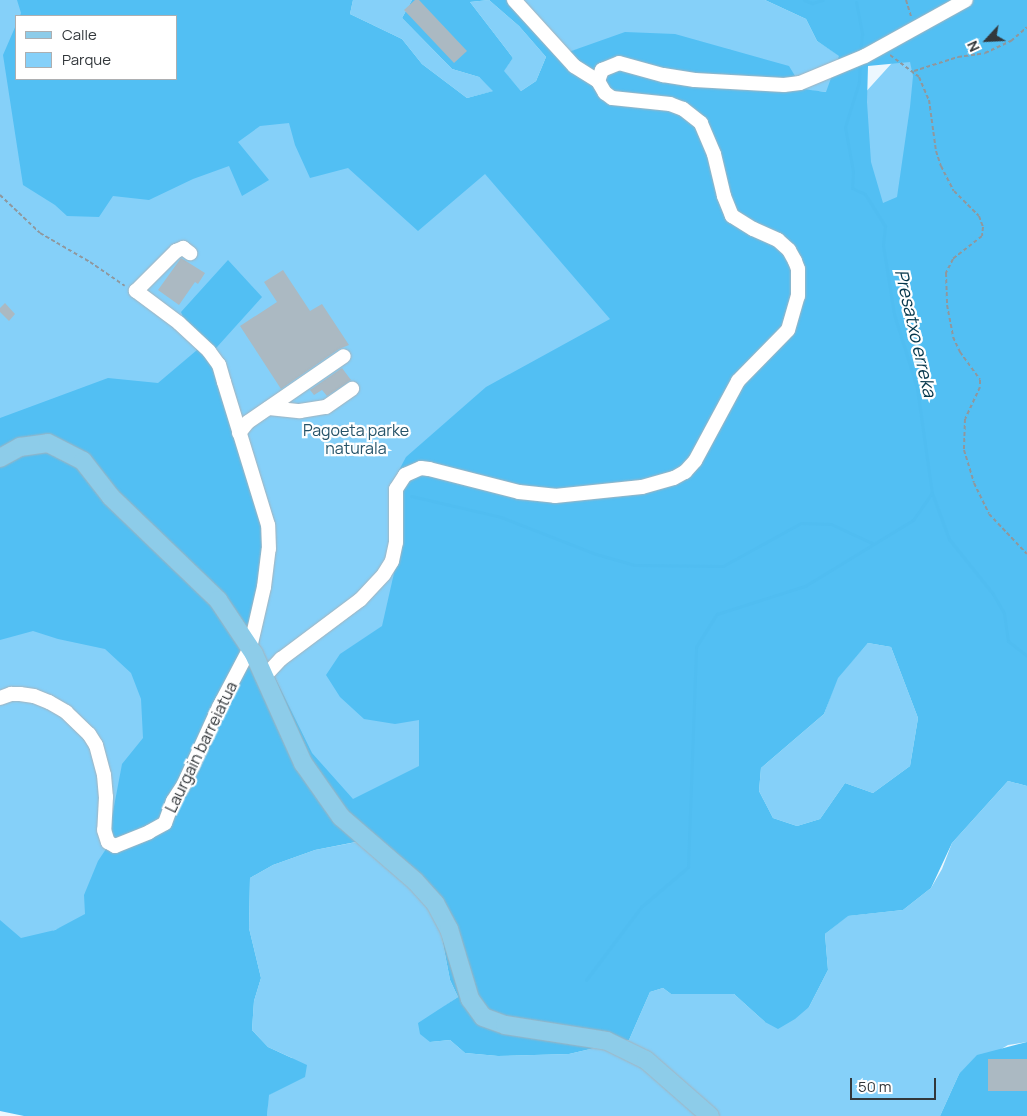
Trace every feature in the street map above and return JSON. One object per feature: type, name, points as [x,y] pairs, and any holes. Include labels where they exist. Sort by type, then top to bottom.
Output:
[{"type":"main road","points":[[0,458],[20,447],[48,444],[83,461],[111,497],[218,600],[250,648],[303,763],[341,817],[415,882],[435,903],[449,928],[470,999],[483,1017],[505,1025],[607,1041],[646,1060],[710,1116]]},
{"type":"street","points":[[264,677],[281,659],[364,597],[384,574],[392,561],[396,542],[396,489],[407,474],[421,468],[429,469],[519,492],[555,496],[642,487],[674,478],[685,472],[695,461],[738,381],[788,330],[798,296],[798,268],[789,250],[778,240],[746,226],[732,216],[724,196],[714,154],[701,123],[683,109],[670,104],[612,98],[605,94],[598,81],[574,66],[514,0]]},
{"type":"street","points":[[598,81],[602,70],[618,63],[663,75],[695,80],[784,85],[815,78],[862,60],[919,25],[966,0]]},
{"type":"street","points":[[136,291],[176,251],[182,248],[190,253]]},
{"type":"street","name":"Laurgain barreiatua","points":[[0,698],[11,694],[20,694],[34,696],[49,702],[66,712],[89,734],[96,745],[104,775],[106,797],[104,830],[108,842],[116,846],[150,832],[165,823],[219,707],[250,648],[264,587],[269,549],[268,525],[219,365],[209,351],[179,323],[136,291]]},
{"type":"street","points":[[239,433],[248,422],[344,356]]},
{"type":"street","points":[[269,408],[300,411],[326,407],[352,389]]},
{"type":"path","points":[[906,0],[909,11],[919,25]]},
{"type":"path","points":[[914,72],[958,57],[985,53],[1011,41],[1027,27]]},
{"type":"path","points":[[878,50],[891,56],[919,77],[929,100],[936,151],[941,166],[954,191],[979,216],[983,227],[982,236],[953,259],[946,273],[947,305],[953,337],[960,352],[980,380],[980,387],[965,419],[964,450],[974,483],[989,514],[1027,554]]},
{"type":"path","points":[[0,195],[40,233],[136,291]]},
{"type":"green space","name":"Pagoeta parke naturala","points":[[0,0],[335,0],[318,34],[471,103],[863,95],[911,42],[1027,0],[931,603],[684,678],[0,952]]},
{"type":"green space","points":[[353,0],[412,0],[402,18],[452,69],[479,77],[494,91],[467,98],[422,64],[402,39],[350,14]]},
{"type":"green space","points":[[489,0],[519,26],[546,57],[536,81],[521,91],[503,71],[513,58],[470,2]]},
{"type":"green space","points":[[506,0],[765,0],[806,19],[817,41],[840,56],[827,92],[803,90],[579,49],[560,55]]},
{"type":"green space","points":[[868,643],[891,647],[918,718],[910,766],[873,793],[845,783],[820,819],[797,826],[773,818],[759,791],[761,768],[824,714],[837,678]]},
{"type":"green space","points":[[1008,781],[1027,786],[1027,1042],[1008,1045],[959,1074],[940,1116],[267,1116],[268,1095],[281,1088],[292,1058],[268,1047],[252,1030],[254,1001],[261,978],[249,928],[250,878],[273,865],[315,850],[367,840],[419,891],[440,928],[450,980],[458,997],[445,1006],[430,1042],[450,1040],[465,1053],[498,1056],[569,1054],[629,1040],[650,992],[663,988],[671,994],[734,994],[765,1022],[809,1007],[828,970],[825,934],[847,916],[903,910],[931,888],[942,869],[952,843]]},
{"type":"shaded area","name":"Pagoeta parke naturala","points":[[17,0],[353,0],[350,14],[402,39],[422,64],[467,98],[493,91],[479,77],[452,69],[402,18],[412,0],[489,0],[506,0],[514,6],[560,55],[625,32],[675,34],[789,66],[803,89],[826,92],[839,56],[817,41],[806,19],[765,0],[1027,0],[1027,786],[1008,781],[952,843],[931,888],[903,910],[848,916],[825,934],[828,970],[809,1007],[795,1019],[778,1029],[765,1022],[734,994],[671,994],[663,988],[650,992],[629,1040],[569,1054],[498,1056],[465,1053],[450,1040],[430,1042],[420,1034],[418,1023],[458,997],[450,980],[440,928],[419,891],[366,840],[315,850],[273,865],[250,878],[249,928],[261,978],[254,1001],[252,1030],[268,1047],[307,1065],[305,1077],[269,1095],[267,1116],[24,1116],[0,1111],[0,920],[21,938],[55,930],[85,914],[84,895],[98,861],[106,849],[122,764],[143,738],[141,699],[131,673],[105,649],[58,639],[33,631],[0,640],[0,418],[108,378],[158,383],[197,350],[181,312],[228,260],[262,297],[208,357],[219,381],[273,540],[259,645],[312,753],[353,799],[419,766],[419,720],[395,724],[364,719],[340,697],[326,675],[340,654],[382,626],[399,551],[398,472],[406,457],[486,387],[610,319],[485,174],[418,231],[348,168],[310,178],[295,145],[289,123],[260,126],[238,142],[269,180],[242,196],[229,166],[193,179],[149,200],[113,196],[99,217],[67,216],[55,205],[23,185],[3,55],[15,27],[15,80],[178,80],[178,15],[20,15]],"holes":[[[489,0],[519,26],[546,57],[536,81],[521,91],[504,71],[513,58],[470,2]],[[910,62],[913,76],[897,197],[883,203],[871,162],[867,102],[868,66]],[[868,643],[891,647],[918,718],[910,766],[873,793],[845,783],[820,819],[797,826],[773,818],[759,791],[761,768],[824,714],[838,678]]]},
{"type":"shaded area","points":[[1027,1042],[1027,1116],[940,1116],[959,1074],[977,1055]]},
{"type":"building","points":[[415,0],[419,0],[467,51],[454,63],[404,10]]},
{"type":"building","points":[[181,258],[205,273],[198,284],[195,282],[179,305],[158,290]]},
{"type":"building","points":[[283,270],[310,311],[322,304],[349,345],[339,349],[281,389],[240,326],[277,302],[264,282]]},
{"type":"building","points":[[5,303],[15,314],[9,321],[0,312],[0,308]]},
{"type":"building","points":[[342,368],[351,380],[327,396],[322,390],[314,395],[310,390]]},
{"type":"building","points":[[988,1059],[1027,1059],[1027,1091],[988,1091]]},
{"type":"waterway","points":[[804,0],[812,3],[823,0]]},
{"type":"waterway","name":"Presatxo erreka","points":[[856,2],[862,34],[860,53]]},
{"type":"waterway","name":"Presatxo erreka","points":[[860,62],[859,82],[845,127],[853,171],[852,188],[865,194],[885,226],[883,245],[894,314],[917,388],[932,493],[949,539],[993,594],[1004,613],[1008,641],[1027,656]]},
{"type":"waterway","points":[[586,980],[641,907],[688,867],[696,647],[717,614],[805,586],[913,520],[932,493]]},
{"type":"waterway","points":[[411,496],[501,517],[596,554],[634,565],[723,566],[801,523],[831,524],[874,544]]}]
